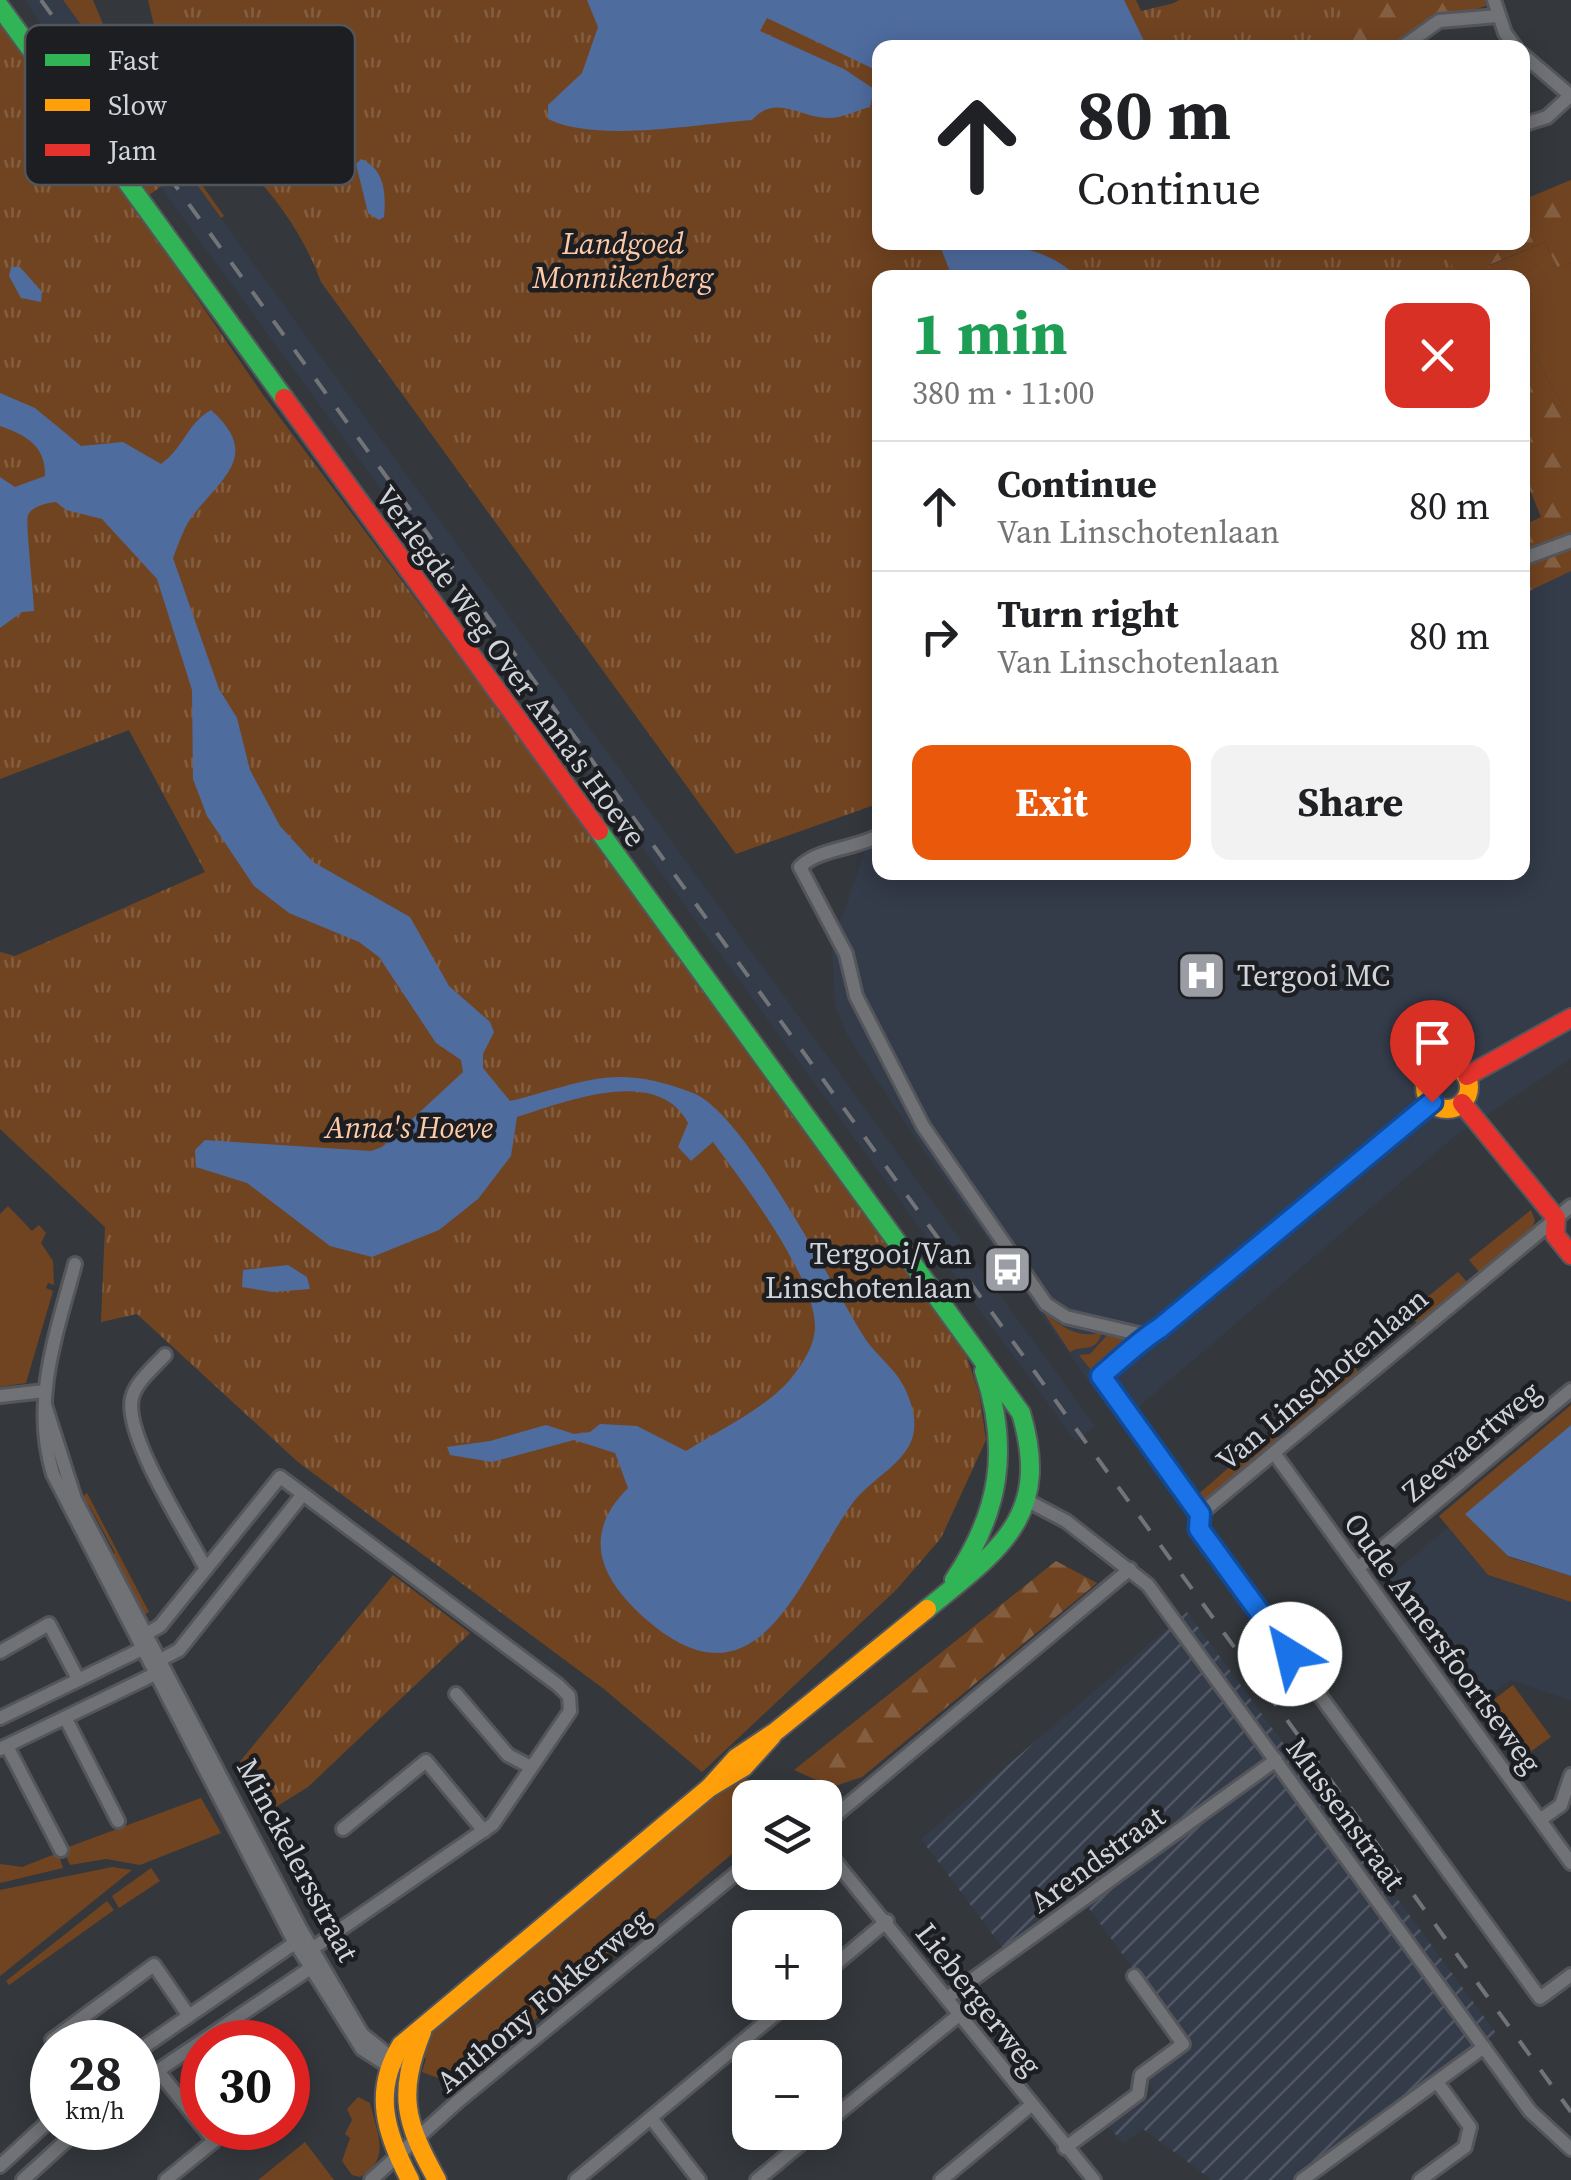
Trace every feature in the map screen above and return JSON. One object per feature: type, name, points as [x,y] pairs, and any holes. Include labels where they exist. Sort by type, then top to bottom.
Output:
[{"type":"main road","name":"Verlegde Weg Over Anna's Hoeve","points":[[0,7],[25,41]]},
{"type":"main road","name":"Verlegde Weg Over Anna's Hoeve","points":[[129,185],[1021,1413],[1032,1446],[1028,1501],[1016,1525],[980,1569],[942,1595],[775,1732],[744,1768],[709,1788],[424,2027],[395,2066]]},
{"type":"main road","points":[[1466,1076],[1571,1018]]},
{"type":"main road","points":[[1451,1065],[1466,1076],[1469,1090],[1462,1102],[1447,1108],[1432,1102],[1426,1088],[1434,1070],[1451,1065]]},
{"type":"main road","points":[[1462,1102],[1566,1214],[1554,1235],[1571,1254]]},
{"type":"main road","name":"Verlegde Weg Over Anna's Hoeve","points":[[942,1595],[975,1551],[993,1515],[1002,1471],[1000,1420],[979,1356]]},
{"type":"main road","points":[[1002,1471],[1016,1464],[1031,1479]]},
{"type":"main road","points":[[993,1515],[1004,1527],[1016,1525]]},
{"type":"main road","points":[[395,2066],[414,2140],[437,2180]]},
{"type":"main road","points":[[395,2066],[382,2108],[396,2154],[410,2180]]},
{"type":"street","points":[[1494,0],[1512,40]]},
{"type":"street","points":[[1413,40],[1439,22],[1498,16]]},
{"type":"street","points":[[1530,61],[1571,96],[1546,117],[1530,122]]},
{"type":"street","points":[[1530,557],[1571,541]]},
{"type":"street","points":[[872,840],[808,860],[800,867],[846,954],[856,996],[906,1094],[957,1181],[1046,1304],[1066,1317],[1143,1335]]},
{"type":"street","name":"Van Linschotenlaan","points":[[1432,1102],[1160,1328],[1143,1335],[1102,1379],[1200,1514],[1566,1214]]},
{"type":"street","name":"Minckelersstraat","points":[[76,1264],[41,1420],[53,1474],[142,1648],[158,1667]]},
{"type":"street","points":[[165,1355],[133,1392],[130,1409],[139,1439],[206,1569]]},
{"type":"street","name":"Zeevaertweg","points":[[1358,1568],[1571,1390]]},
{"type":"street","points":[[0,1396],[45,1398]]},
{"type":"street","name":"Minckelersstraat","points":[[45,1398],[76,1499],[146,1634],[158,1667],[362,2049],[395,2066]]},
{"type":"street","name":"Oude Amersfoortseweg","points":[[1274,1453],[1571,1863]]},
{"type":"street","points":[[1,1715],[142,1648],[146,1634],[160,1626],[280,1478],[569,1696],[570,1711],[484,1830],[309,1952],[160,2069]]},
{"type":"street","points":[[61,1850],[4,1748],[66,1719],[158,1667],[178,1650],[303,1494]]},
{"type":"street","name":"Mussenstraat","points":[[1028,1501],[1066,1521],[1148,1585],[1530,2111],[1571,2149]]},
{"type":"street","points":[[1200,1514],[1199,1529],[1540,1998],[1571,1976]]},
{"type":"street","points":[[842,1810],[1130,1570]]},
{"type":"street","points":[[0,1652],[49,1624],[78,1679]]},
{"type":"street","points":[[456,1694],[508,1755],[531,1767]]},
{"type":"street","points":[[66,1719],[118,1822]]},
{"type":"street","name":"Arendstraat","points":[[947,1998],[1276,1760]]},
{"type":"street","points":[[343,1829],[426,1761],[484,1830]]},
{"type":"street","points":[[1540,1820],[1561,1805],[1571,1775]]},
{"type":"street","name":"Liebergerweg","points":[[842,1869],[1030,2106],[1094,2180]]},
{"type":"street","name":"Anthony Fokkerweg","points":[[371,2180],[396,2154],[732,1877]]},
{"type":"street","points":[[842,1959],[887,1921]]},
{"type":"street","points":[[160,2036],[188,2016],[309,1952]]},
{"type":"street","points":[[79,2020],[154,1965],[188,2016]]},
{"type":"street","points":[[1065,2148],[1138,2094],[1141,2075],[1183,2044],[1134,1976]]},
{"type":"street","points":[[842,2110],[960,2014]]},
{"type":"street","points":[[576,2180],[768,2020]]},
{"type":"street","points":[[1302,2180],[1484,2047]]},
{"type":"street","points":[[160,2073],[180,2098]]},
{"type":"street","points":[[1420,2180],[1466,2147],[1470,2127],[1437,2082]]},
{"type":"street","points":[[941,2180],[1030,2106]]},
{"type":"street","points":[[651,2118],[699,2180]]},
{"type":"street","points":[[0,2166],[30,2138]]},
{"type":"street","points":[[24,2180],[56,2150]]},
{"type":"street","points":[[166,2180],[204,2150]]},
{"type":"street","points":[[757,2180],[793,2150]]},
{"type":"shaded area","points":[[24,0],[63,0],[81,25],[42,25]]},
{"type":"shaded area","points":[[159,185],[197,185],[1095,1426],[1076,1442]]},
{"type":"shaded area","name":"Tergooi MC","points":[[1571,552],[1571,1059],[1454,1137],[1122,1421],[1115,1418],[924,1151],[848,1037],[835,1005],[832,945],[872,831],[872,880],[1530,880],[1530,574]]},
{"type":"shaded area","points":[[1448,1527],[1488,1575],[1571,1602],[1571,1701],[1510,1680],[1485,1699],[1399,1601],[1403,1596],[1389,1577]]},
{"type":"shaded area","points":[[1187,1612],[1496,2033],[1299,2180],[1212,2180],[1143,2129],[1124,2143],[1108,2127],[1155,2093],[1144,2077],[1188,2044],[1080,1896],[1005,1951],[921,1839]]},
{"type":"green space","points":[[63,0],[93,0],[103,25],[81,25]]},
{"type":"green space","name":"Anna's Hoeve","points":[[148,0],[1136,0],[1141,11],[1187,0],[1335,0],[1353,40],[872,40],[872,250],[1445,250],[1454,270],[872,270],[872,806],[736,854],[321,282],[292,223],[262,185],[355,185],[355,25],[154,25]]},
{"type":"green space","points":[[1179,0],[1485,0],[1486,6],[1424,24],[1406,40],[1172,40],[1168,7]]},
{"type":"green space","name":"Anna's Hoeve","points":[[0,21],[25,55],[25,185],[163,185],[134,206],[263,395],[560,792],[964,1349],[979,1393],[986,1440],[941,1538],[897,1589],[702,1772],[604,1689],[298,1462],[137,1314],[101,1322],[105,1227],[0,1129],[0,952],[15,956],[205,872],[129,730],[0,779]]},
{"type":"green space","points":[[1571,180],[1571,263],[1557,267],[1545,242],[1530,248],[1530,197]]},
{"type":"green space","points":[[197,185],[202,185],[224,216],[221,218]]},
{"type":"green space","points":[[1545,242],[1557,267],[1571,263],[1571,421],[1530,347],[1530,270],[1490,270],[1488,266]]},
{"type":"green space","points":[[1090,250],[1526,250],[1489,265],[1491,270],[1106,270]]},
{"type":"green space","points":[[1530,347],[1571,421],[1571,571],[1530,591],[1530,522],[1541,517],[1530,490]]},
{"type":"green space","points":[[8,1206],[32,1231],[39,1225],[46,1233],[41,1243],[53,1261],[54,1285],[48,1283],[46,1288],[53,1291],[26,1383],[0,1387],[0,1214]]},
{"type":"green space","points":[[1531,1210],[1535,1221],[1531,1229],[1479,1272],[1469,1260]]},
{"type":"green space","points":[[1458,1272],[1468,1283],[1418,1324],[1408,1313]]},
{"type":"green space","points":[[1042,1310],[1070,1330],[1085,1334],[1102,1332],[1100,1339],[1093,1346],[1070,1352]]},
{"type":"green space","points":[[1108,1334],[1128,1338],[1129,1343],[1100,1367],[1090,1369],[1079,1355],[1090,1354]]},
{"type":"green space","points":[[1345,1358],[1359,1372],[1291,1429],[1280,1414]]},
{"type":"green space","points":[[1571,1405],[1571,1425],[1466,1514],[1509,1557],[1571,1576],[1571,1602],[1488,1575],[1439,1516]]},
{"type":"green space","points":[[1272,1430],[1279,1439],[1208,1500],[1194,1498]]},
{"type":"green space","points":[[87,1493],[149,1612],[141,1616],[110,1557],[115,1553],[89,1505],[83,1507],[80,1498]]},
{"type":"green space","points":[[1056,1561],[1097,1583],[862,1777],[842,1784],[842,1780],[816,1780],[794,1770]]},
{"type":"green space","points":[[393,1575],[470,1633],[308,1787],[269,1811],[238,1764]]},
{"type":"green space","points":[[1513,1685],[1551,1737],[1526,1755],[1488,1704]]},
{"type":"green space","points":[[732,1783],[732,1854],[457,2085],[422,2072],[426,2059],[419,2050],[437,2024]]},
{"type":"green space","points":[[201,1798],[221,1833],[140,1865],[106,1859],[70,1865],[63,1849]]},
{"type":"green space","points":[[58,1853],[63,1868],[0,1883],[0,1864],[22,1867]]},
{"type":"green space","points":[[112,1867],[132,1870],[0,1976],[0,1890]]},
{"type":"green space","points":[[151,1868],[160,1881],[119,1908],[112,1896]]},
{"type":"green space","points":[[107,1901],[114,1910],[9,1985],[6,1981]]},
{"type":"green space","points":[[358,2097],[370,2103],[380,2145],[376,2162],[360,2177],[352,2175],[342,2161],[350,2138],[345,2134],[352,2120],[347,2109]]},
{"type":"green space","points":[[310,2149],[334,2180],[258,2180],[295,2150]]},
{"type":"water","points":[[587,0],[1124,0],[1144,40],[872,40],[872,68],[767,18],[760,31],[844,69],[872,88],[870,107],[834,118],[770,108],[752,120],[647,130],[593,130],[548,119],[548,105],[582,73],[598,27]]},
{"type":"water","points":[[361,159],[375,169],[382,183],[384,217],[379,220],[368,213],[356,164]]},
{"type":"water","points":[[942,250],[1027,250],[1069,270],[949,270]]},
{"type":"water","points":[[11,267],[20,267],[42,292],[41,302],[21,298],[9,276]]},
{"type":"water","points":[[0,393],[35,408],[81,446],[123,442],[161,464],[211,410],[226,426],[233,439],[232,464],[190,519],[173,558],[219,689],[237,718],[250,770],[280,826],[313,862],[410,917],[449,986],[490,1022],[494,1032],[483,1054],[483,1068],[510,1101],[581,1082],[621,1077],[666,1084],[693,1093],[714,1107],[762,1166],[866,1340],[900,1380],[914,1417],[914,1430],[905,1452],[859,1495],[794,1598],[772,1625],[748,1645],[719,1653],[687,1646],[648,1621],[619,1590],[602,1558],[601,1541],[613,1506],[628,1488],[615,1453],[574,1440],[492,1462],[450,1455],[447,1447],[490,1441],[546,1425],[574,1434],[590,1432],[600,1424],[637,1426],[686,1451],[753,1411],[788,1382],[814,1336],[814,1315],[807,1291],[778,1235],[713,1142],[691,1161],[678,1147],[688,1123],[674,1105],[655,1095],[632,1091],[583,1097],[517,1117],[511,1156],[478,1199],[439,1230],[372,1257],[330,1246],[247,1183],[196,1167],[195,1150],[205,1140],[371,1151],[382,1147],[463,1072],[461,1060],[436,1043],[379,957],[359,942],[289,913],[254,886],[207,816],[193,779],[192,690],[157,579],[102,519],[66,510],[56,502],[30,512],[34,611],[22,612],[0,628],[0,477],[15,487],[45,476],[42,457],[33,443],[0,426]]},
{"type":"water","points":[[288,1265],[307,1277],[310,1289],[272,1292],[242,1287],[243,1270]]},
{"type":"water","points":[[1571,1425],[1571,1576],[1508,1556],[1465,1514]]},
{"type":"railway","points":[[41,0],[59,25]]},
{"type":"railway","points":[[175,185],[1571,2112]]},
{"type":"traffic: fast","points":[[0,7],[25,41]]},
{"type":"traffic: fast","points":[[129,185],[284,398]]},
{"type":"traffic: fast","points":[[599,831],[1021,1413],[1029,1449],[1030,1479],[1013,1528],[976,1568],[927,1609]]},
{"type":"traffic: fast","points":[[954,1580],[982,1530],[996,1479],[997,1427],[984,1371]]},
{"type":"traffic: slow","points":[[1447,1065],[1462,1072],[1469,1087],[1462,1102],[1447,1109],[1432,1102],[1425,1087],[1432,1072],[1447,1065]]},
{"type":"traffic: slow","points":[[709,1788],[736,1758],[775,1732],[927,1609]]},
{"type":"traffic: slow","points":[[410,2180],[394,2146],[386,2113],[387,2079],[401,2045],[709,1788],[744,1767],[772,1736]]},
{"type":"traffic: slow","points":[[422,2032],[409,2074],[408,2108],[418,2141],[437,2180]]},
{"type":"traffic: jam","points":[[284,398],[599,831]]},
{"type":"traffic: jam","points":[[1467,1076],[1571,1018]]},
{"type":"traffic: jam","points":[[1462,1103],[1556,1218],[1555,1235],[1571,1255]]},
{"type":"place","name":"Tergooi MC","points":[[1202,975]]},
{"type":"place","name":"Tergooi/Van Linschotenlaan","points":[[1007,1270]]},
{"type":"route","points":[[1290,1654],[1199,1529],[1200,1514],[1101,1376],[1134,1348],[1143,1335],[1160,1328],[1432,1102]]},
{"type":"park label","name":"Landgoed Monnikenberg","points":[[623,260]]}]
